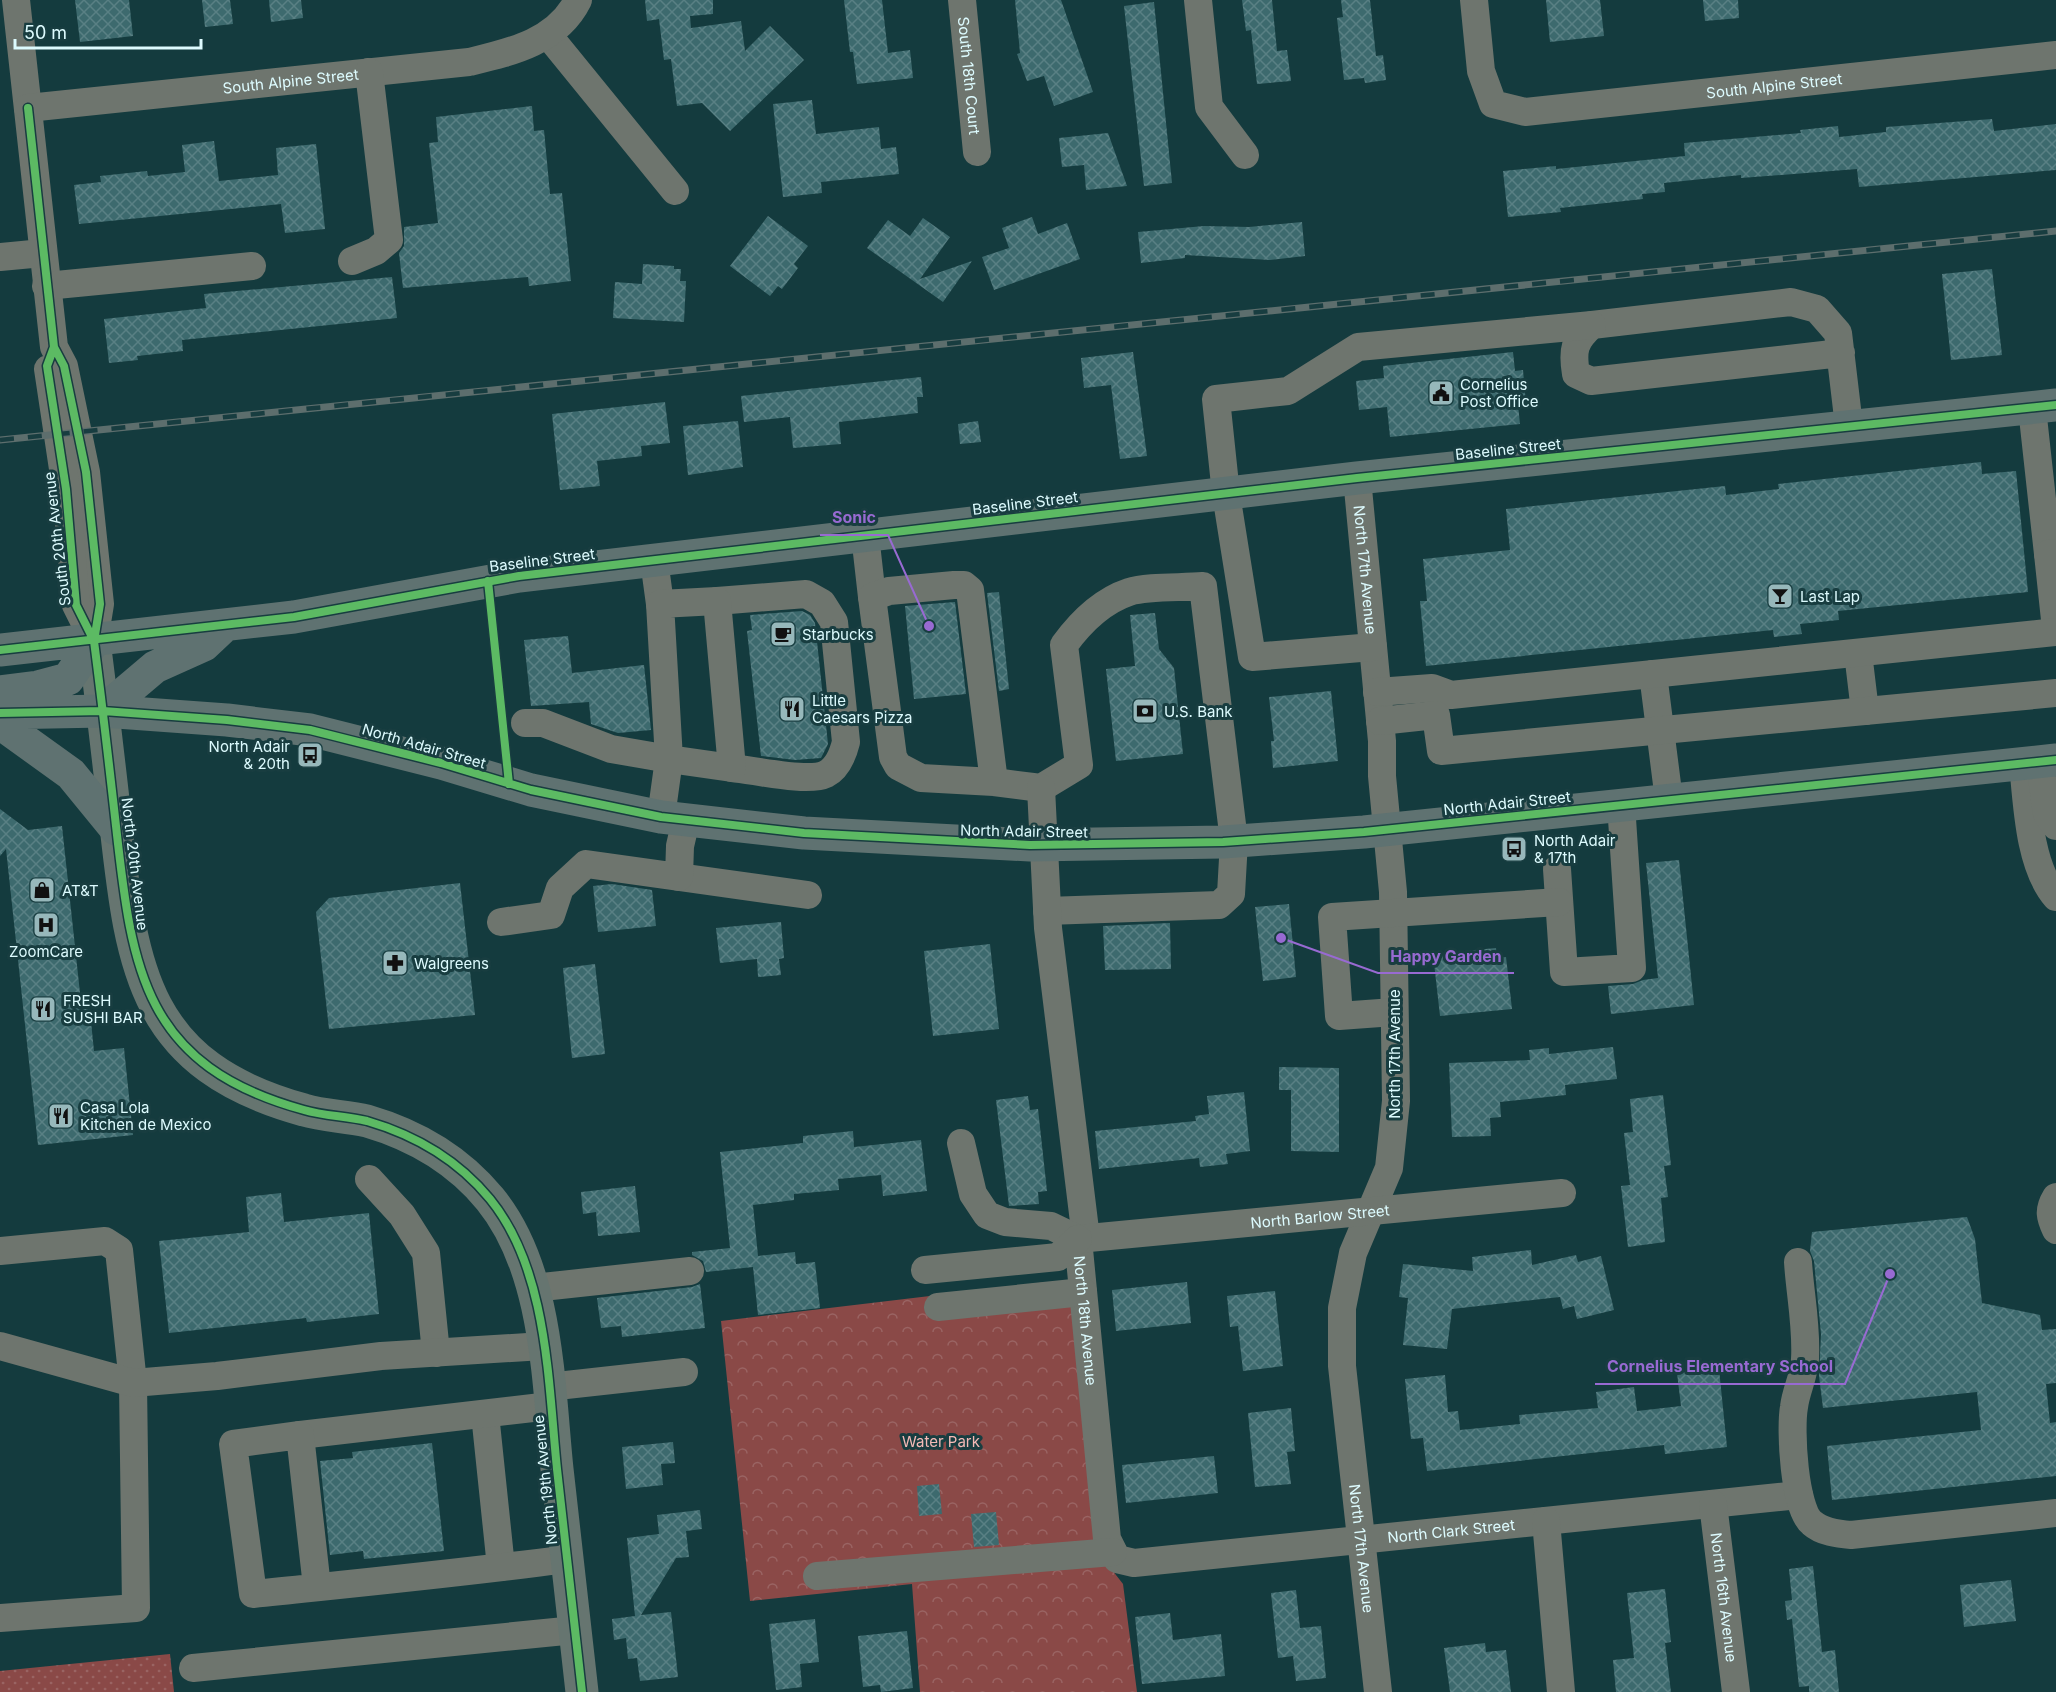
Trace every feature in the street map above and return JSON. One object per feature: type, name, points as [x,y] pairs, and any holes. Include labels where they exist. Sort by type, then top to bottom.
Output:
[{"type":"highway","name":"Baseline Street","points":[[0,650],[222,627],[294,617],[451,586],[654,560],[1357,478],[2044,406]]},
{"type":"highway","points":[[103,711],[155,667],[204,645],[222,627]]},
{"type":"highway","points":[[0,692],[38,687],[68,679],[94,641]]},
{"type":"highway","name":"North Adair Street","points":[[0,713],[103,711],[227,720],[310,730],[361,741],[551,795],[674,818],[804,833],[945,843],[1042,845],[1234,841],[1387,830],[2040,762]]},
{"type":"highway","points":[[0,723],[71,774],[116,829]]},
{"type":"main road","name":"North 20th Avenue","points":[[94,641],[126,911],[147,992],[174,1034],[215,1070],[249,1091],[305,1110],[367,1121],[400,1132],[443,1155],[489,1198],[502,1216],[530,1277]]},
{"type":"main road","name":"North 19th Avenue","points":[[530,1277],[543,1346],[582,1692]]},
{"type":"street","name":"South 20th Avenue","points":[[16,0],[54,347],[47,366],[66,489],[76,605],[94,641]]},
{"type":"street","points":[[578,0],[548,35],[675,191]]},
{"type":"street","name":"South 18th Court","points":[[962,0],[977,152]]},
{"type":"street","points":[[1198,0],[1209,107],[1245,155]]},
{"type":"street","name":"South Alpine Street","points":[[1474,0],[1481,71],[1493,104],[1525,112],[2056,55]]},
{"type":"street","name":"South Alpine Street","points":[[28,108],[469,62],[510,52],[548,35]]},
{"type":"street","points":[[352,261],[376,251],[389,240],[369,72]]},
{"type":"street","points":[[0,257],[43,253]]},
{"type":"street","points":[[46,286],[252,267]]},
{"type":"street","points":[[1373,647],[1252,657],[1226,494],[1216,399],[1288,391],[1358,347],[1592,325],[1791,302],[1817,309],[1838,333],[1849,426]]},
{"type":"street","points":[[1592,325],[1577,338],[1574,359],[1576,374],[1591,381],[1841,353]]},
{"type":"street","points":[[1377,692],[1432,687],[1451,696],[2056,631],[2044,406]]},
{"type":"street","name":"North 17th Avenue","points":[[1357,478],[1380,721],[1393,913],[1396,1101],[1389,1168],[1353,1253],[1342,1308],[1342,1365],[1378,1692]]},
{"type":"street","points":[[865,535],[893,757],[898,766],[921,778],[994,782],[1041,788],[1078,765],[1064,645],[1075,629],[1101,607],[1129,592],[1203,586],[1234,841],[1231,894],[1219,905],[1047,911]]},
{"type":"street","points":[[654,560],[660,604],[674,818],[680,846],[679,877]]},
{"type":"street","points":[[872,597],[889,591],[954,585],[964,585],[970,590],[994,782]]},
{"type":"street","points":[[525,723],[543,723],[611,749],[669,759],[813,777],[827,774],[843,754],[846,742],[834,622],[822,603],[806,594],[660,604]]},
{"type":"street","points":[[717,601],[732,768]]},
{"type":"street","points":[[1858,653],[1865,711]]},
{"type":"street","points":[[1653,674],[1669,800]]},
{"type":"street","points":[[1380,721],[1436,715],[1441,751],[2056,693]]},
{"type":"street","points":[[2040,762],[2046,814],[2056,826]]},
{"type":"street","points":[[2040,762],[2029,825],[2040,867],[2056,897]]},
{"type":"street","points":[[961,1143],[973,1194],[987,1215],[1005,1222],[1051,1226],[1082,1239],[1047,911],[1041,788]]},
{"type":"street","points":[[1557,869],[1564,972],[1632,968],[1621,804]]},
{"type":"street","points":[[501,922],[551,915],[560,888],[586,864],[808,895]]},
{"type":"street","points":[[1394,1012],[1339,1016],[1332,917],[1559,903]]},
{"type":"street","points":[[369,1179],[402,1215],[426,1253],[436,1353]]},
{"type":"street","name":"North Barlow Street","points":[[1082,1239],[1562,1192]]},
{"type":"street","points":[[2056,1197],[2050,1208],[2050,1215],[2056,1230]]},
{"type":"street","name":"North 18th Avenue","points":[[925,1270],[1058,1257],[1082,1239]]},
{"type":"street","name":"North 18th Avenue","points":[[1082,1239],[1083,1292],[1107,1539],[1115,1556]]},
{"type":"street","points":[[0,1251],[105,1241],[113,1244],[119,1250],[133,1383],[136,1608],[0,1618]]},
{"type":"street","points":[[1798,1262],[1805,1355],[1804,1375],[1794,1403],[1792,1419],[1799,1495],[1803,1510],[1811,1523],[1844,1534],[2056,1513]]},
{"type":"street","points":[[530,1277],[690,1271]]},
{"type":"street","points":[[938,1307],[1083,1292]]},
{"type":"street","points":[[0,1346],[133,1383],[217,1376],[381,1356],[543,1346]]},
{"type":"street","points":[[567,1559],[253,1594],[232,1444],[485,1414],[549,1396],[684,1372]]},
{"type":"street","points":[[485,1414],[501,1567]]},
{"type":"street","points":[[300,1435],[317,1587]]},
{"type":"street","name":"North Clark Street","points":[[817,1576],[1115,1556],[1134,1563],[1799,1495]]},
{"type":"street","name":"North 16th Avenue","points":[[1713,1504],[1736,1692]]},
{"type":"street","points":[[1546,1521],[1561,1692]]},
{"type":"street","points":[[193,1668],[575,1630]]},
{"type":"green space","name":"Water Park","points":[[1047,1282],[1074,1306],[1109,1566],[1123,1584],[1137,1692],[920,1692],[912,1584],[750,1601],[721,1321]]},
{"type":"green space","points":[[170,1654],[174,1692],[0,1692],[0,1671]]},
{"type":"building","points":[[75,0],[129,0],[133,36],[80,42]]},
{"type":"building","points":[[202,0],[230,0],[233,24],[205,27]]},
{"type":"building","points":[[269,0],[301,0],[303,18],[271,22]]},
{"type":"building","points":[[645,0],[713,0],[713,14],[690,16],[691,28],[741,21],[745,51],[770,26],[804,60],[730,131],[702,103],[677,106],[671,59],[664,60],[659,19],[647,21]]},
{"type":"building","points":[[844,0],[882,0],[888,53],[910,50],[913,78],[857,84],[853,52],[850,52]]},
{"type":"building","points":[[1015,0],[1061,0],[1093,92],[1054,106],[1044,76],[1027,81],[1017,54],[1020,53]]},
{"type":"building","points":[[1242,0],[1272,0],[1277,51],[1287,50],[1291,81],[1257,84],[1251,30],[1246,31]]},
{"type":"building","points":[[1341,0],[1370,0],[1376,56],[1383,55],[1386,80],[1365,83],[1364,78],[1344,80],[1337,18],[1343,17]]},
{"type":"building","points":[[1546,0],[1600,0],[1604,36],[1550,42]]},
{"type":"building","points":[[1703,0],[1738,0],[1739,18],[1705,21]]},
{"type":"building","points":[[1154,2],[1172,183],[1144,186],[1124,6]]},
{"type":"building","points":[[812,100],[816,134],[879,127],[881,149],[896,147],[899,174],[821,182],[822,193],[783,197],[773,104]]},
{"type":"building","points":[[532,106],[534,131],[544,130],[550,194],[562,193],[571,281],[529,286],[528,277],[403,288],[399,253],[404,246],[404,227],[438,223],[429,143],[438,142],[436,117]]},
{"type":"building","points":[[1992,119],[1994,131],[2056,124],[2056,170],[1859,187],[1857,169],[1741,178],[1741,175],[1664,183],[1665,192],[1642,194],[1643,199],[1560,208],[1561,212],[1508,217],[1503,171],[1556,166],[1556,169],[1685,156],[1684,143],[1801,133],[1800,130],[1838,126],[1839,137],[1886,132],[1886,127]]},
{"type":"building","points":[[1108,133],[1127,186],[1086,190],[1084,165],[1062,167],[1059,138]]},
{"type":"building","points":[[214,141],[219,181],[278,175],[276,148],[316,144],[325,229],[285,233],[281,204],[79,224],[74,185],[101,182],[100,176],[147,171],[148,176],[185,172],[182,145]]},
{"type":"building","points":[[768,216],[808,246],[794,264],[798,268],[782,289],[778,286],[770,296],[730,266]]},
{"type":"building","points":[[1032,217],[1038,234],[1067,223],[1080,259],[994,290],[982,257],[1009,248],[1002,228]]},
{"type":"building","points":[[923,218],[950,237],[920,279],[972,261],[943,302],[867,248],[888,220],[910,236]]},
{"type":"building","points":[[1302,222],[1305,256],[1270,260],[1185,255],[1185,258],[1141,263],[1138,232],[1204,226],[1249,227]]},
{"type":"building","points":[[643,264],[674,266],[674,269],[681,269],[680,281],[686,281],[684,322],[613,318],[615,282],[642,284]]},
{"type":"building","points":[[1992,269],[2002,355],[1951,360],[1942,274]]},
{"type":"building","points":[[392,277],[397,318],[182,340],[183,351],[137,356],[138,360],[109,363],[104,319],[206,308],[204,294]]},
{"type":"building","points":[[1133,352],[1147,456],[1120,459],[1111,385],[1084,388],[1081,358]]},
{"type":"building","name":"Cornelius Post Office","points":[[1513,352],[1515,371],[1523,370],[1526,404],[1518,405],[1520,424],[1390,437],[1387,407],[1359,410],[1356,381],[1384,378],[1383,366]]},
{"type":"building","points":[[921,377],[923,397],[917,397],[918,413],[839,422],[841,444],[793,448],[790,417],[744,422],[741,396]]},
{"type":"building","points":[[665,402],[670,443],[641,446],[642,456],[597,461],[600,486],[560,490],[552,414]]},
{"type":"building","points":[[738,421],[743,467],[688,475],[683,426]]},
{"type":"building","points":[[978,421],[981,442],[960,444],[958,424]]},
{"type":"building","points":[[1981,462],[1982,474],[2016,471],[2028,592],[1838,611],[1839,620],[1800,624],[1802,634],[1774,637],[1773,630],[1426,666],[1420,601],[1427,601],[1423,559],[1510,550],[1506,509],[1725,486],[1726,495],[1779,489],[1778,484]]},
{"type":"building","points":[[999,592],[1009,689],[999,691],[987,593]]},
{"type":"building","points":[[955,602],[966,694],[914,699],[905,606]]},
{"type":"building","points":[[802,611],[810,615],[815,623],[828,744],[821,758],[795,760],[761,756],[747,631],[752,630],[750,615]]},
{"type":"building","name":"U.S. Bank","points":[[1155,613],[1159,649],[1174,668],[1183,754],[1116,761],[1106,669],[1135,666],[1130,615]]},
{"type":"building","points":[[568,636],[572,673],[644,665],[651,730],[618,733],[591,724],[589,702],[531,706],[524,640]]},
{"type":"building","points":[[1331,691],[1338,761],[1273,768],[1271,741],[1274,741],[1269,697]]},
{"type":"building","points":[[0,809],[28,830],[62,826],[80,993],[88,992],[94,1051],[124,1048],[133,1135],[38,1145],[6,849],[0,856]]},
{"type":"building","points":[[1679,860],[1694,1005],[1611,1014],[1608,986],[1633,984],[1658,978],[1646,863]]},
{"type":"building","name":"Walgreens","points":[[460,883],[475,1015],[329,1029],[316,912],[329,898]]},
{"type":"building","points":[[612,884],[652,890],[656,926],[598,932],[593,886]]},
{"type":"building","points":[[1289,904],[1296,977],[1263,981],[1255,907]]},
{"type":"building","points":[[781,922],[784,958],[779,959],[781,975],[758,977],[757,959],[720,963],[716,928]]},
{"type":"building","points":[[1170,923],[1171,969],[1105,970],[1103,926]]},
{"type":"building","points":[[990,944],[999,1029],[933,1036],[924,951]]},
{"type":"building","points":[[1496,948],[1497,958],[1506,957],[1512,1009],[1440,1016],[1433,954]]},
{"type":"building","points":[[595,964],[605,1054],[572,1058],[563,968]]},
{"type":"building","points":[[1613,1047],[1617,1079],[1565,1085],[1566,1095],[1500,1102],[1501,1117],[1490,1118],[1491,1136],[1452,1137],[1449,1063],[1530,1060],[1529,1050],[1549,1048],[1549,1054]]},
{"type":"building","points":[[1279,1067],[1339,1068],[1339,1152],[1291,1151],[1291,1090],[1279,1090]]},
{"type":"building","points":[[1244,1092],[1250,1151],[1226,1154],[1228,1164],[1200,1167],[1199,1158],[1099,1169],[1095,1131],[1196,1121],[1195,1116],[1209,1114],[1207,1096]]},
{"type":"building","points":[[1663,1095],[1671,1165],[1664,1166],[1668,1197],[1661,1198],[1665,1242],[1628,1247],[1621,1186],[1630,1185],[1624,1133],[1633,1132],[1630,1099]]},
{"type":"building","points":[[1028,1096],[1030,1110],[1038,1109],[1047,1191],[1038,1192],[1039,1204],[1009,1206],[996,1100]]},
{"type":"building","points":[[853,1131],[854,1147],[921,1140],[927,1191],[883,1196],[881,1175],[838,1179],[839,1190],[794,1194],[794,1200],[753,1205],[758,1256],[795,1252],[796,1264],[815,1262],[820,1308],[758,1315],[753,1267],[706,1272],[703,1261],[692,1255],[692,1252],[730,1248],[720,1152],[803,1143],[803,1136]]},
{"type":"building","points":[[635,1186],[640,1232],[598,1236],[596,1212],[583,1214],[581,1192]]},
{"type":"building","points":[[281,1193],[284,1222],[369,1213],[379,1314],[307,1322],[306,1318],[169,1333],[159,1241],[249,1232],[246,1197]]},
{"type":"building","points":[[1967,1217],[1975,1239],[1982,1303],[2040,1315],[2042,1330],[2056,1329],[2056,1383],[2046,1384],[2050,1423],[2056,1422],[2056,1476],[1832,1500],[1827,1446],[1981,1430],[1977,1392],[1823,1408],[1819,1376],[1821,1334],[1814,1261],[1810,1251],[1812,1232]]},
{"type":"building","points":[[1531,1250],[1532,1265],[1576,1255],[1578,1262],[1601,1256],[1614,1310],[1577,1319],[1574,1306],[1563,1309],[1560,1297],[1452,1309],[1447,1349],[1403,1345],[1408,1298],[1399,1297],[1403,1264],[1473,1271],[1472,1257]]},
{"type":"building","points":[[1187,1282],[1191,1323],[1116,1331],[1112,1290]]},
{"type":"building","points":[[700,1284],[705,1328],[622,1337],[621,1326],[601,1328],[597,1298],[692,1287]]},
{"type":"building","points":[[1275,1291],[1283,1366],[1243,1371],[1238,1326],[1230,1327],[1227,1296]]},
{"type":"building","points":[[1719,1369],[1727,1447],[1665,1454],[1664,1445],[1427,1471],[1423,1438],[1411,1439],[1405,1379],[1445,1375],[1448,1412],[1458,1411],[1460,1430],[1520,1424],[1519,1415],[1598,1408],[1596,1392],[1634,1387],[1637,1411],[1681,1406],[1677,1373]]},
{"type":"building","points":[[1291,1408],[1295,1451],[1287,1452],[1291,1484],[1255,1487],[1248,1413]]},
{"type":"building","points":[[673,1442],[675,1463],[661,1464],[663,1485],[626,1489],[622,1447]]},
{"type":"building","points":[[432,1443],[444,1551],[364,1559],[363,1551],[330,1555],[320,1461],[353,1458],[352,1452]]},
{"type":"building","points":[[1214,1456],[1218,1493],[1126,1503],[1122,1465]]},
{"type":"building","points":[[939,1484],[942,1514],[919,1516],[917,1486]]},
{"type":"building","points":[[700,1510],[702,1529],[686,1531],[689,1557],[676,1558],[641,1615],[671,1612],[678,1677],[640,1681],[637,1658],[628,1659],[626,1638],[614,1640],[612,1619],[635,1616],[627,1538],[659,1534],[657,1515]]},
{"type":"building","points":[[996,1512],[999,1545],[974,1547],[971,1514]]},
{"type":"building","points":[[1813,1566],[1822,1652],[1835,1650],[1839,1692],[1809,1692],[1809,1686],[1799,1687],[1792,1619],[1787,1620],[1785,1601],[1792,1600],[1789,1569]]},
{"type":"building","points":[[2011,1580],[2016,1621],[1964,1627],[1960,1585]]},
{"type":"building","points":[[1665,1589],[1671,1642],[1665,1643],[1671,1692],[1616,1692],[1613,1660],[1634,1658],[1627,1593]]},
{"type":"building","points":[[1296,1590],[1300,1628],[1321,1626],[1326,1678],[1296,1681],[1293,1656],[1278,1658],[1271,1593]]},
{"type":"building","points":[[1170,1613],[1173,1640],[1221,1634],[1225,1676],[1142,1684],[1135,1617]]},
{"type":"building","points":[[815,1619],[819,1662],[800,1664],[802,1687],[776,1690],[769,1624]]},
{"type":"building","points":[[907,1631],[913,1688],[881,1692],[880,1685],[863,1687],[858,1636]]},
{"type":"building","points":[[1485,1643],[1486,1652],[1506,1650],[1511,1692],[1450,1692],[1444,1648]]},
{"type":"railway","points":[[0,440],[2056,231]]},
{"type":"cycle path","points":[[28,108],[54,347],[64,366],[86,472],[100,604],[94,641],[122,878],[140,968],[156,1006],[178,1039],[209,1067],[251,1091],[304,1110],[367,1121],[419,1142],[464,1172],[490,1199],[509,1227],[524,1259],[542,1328],[582,1692]]},
{"type":"cycle path","points":[[54,347],[47,366],[66,489],[76,605],[94,641]]},
{"type":"cycle path","points":[[0,650],[294,617],[519,576],[1357,478],[2056,405]]},
{"type":"cycle path","points":[[488,581],[509,784]]},
{"type":"cycle path","points":[[0,713],[103,711],[227,720],[310,730],[441,763],[531,790],[661,817],[804,833],[1030,845],[1223,842],[1364,832],[2056,760]]},
{"type":"place","name":"Cornelius Post Office","points":[[1441,393]]},
{"type":"place","name":"Last Lap","points":[[1780,596]]},
{"type":"place","name":"Sonic","points":[[929,626]]},
{"type":"place","name":"Starbucks","points":[[783,634]]},
{"type":"place","name":"Little Caesars Pizza","points":[[792,709]]},
{"type":"place","name":"U.S. Bank","points":[[1145,711]]},
{"type":"place","name":"North Adair & 20th","points":[[310,755]]},
{"type":"place","name":"North Adair & 17th","points":[[1514,849]]},
{"type":"place","name":"AT&T","points":[[42,890]]},
{"type":"place","name":"ZoomCare","points":[[46,925]]},
{"type":"place","name":"Happy Garden","points":[[1281,938]]},
{"type":"place","name":"Walgreens","points":[[395,963]]},
{"type":"place","name":"FRESH SUSHI BAR","points":[[43,1009]]},
{"type":"place","name":"Casa Lola Kitchen de Mexico","points":[[61,1116]]},
{"type":"place","name":"Cornelius Elementary School","points":[[1890,1274]]}]
